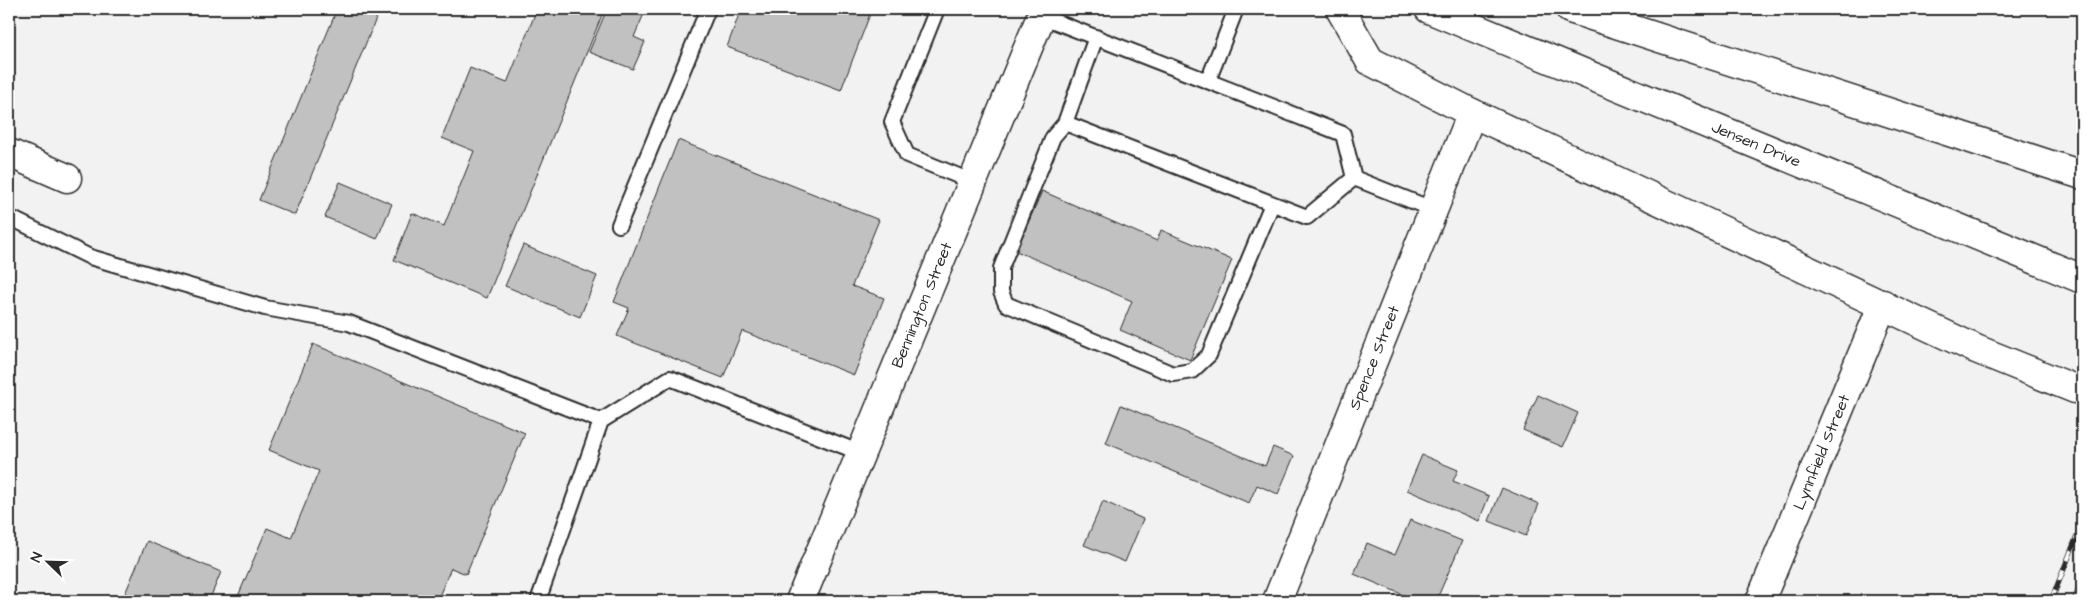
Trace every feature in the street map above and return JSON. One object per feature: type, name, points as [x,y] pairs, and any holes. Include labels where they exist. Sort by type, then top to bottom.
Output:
[{"type":"street","points":[[1340,9],[1370,61],[1472,113],[1976,348],[2075,389]]},
{"type":"street","name":"Jensen Drive","points":[[1429,9],[2082,279]]},
{"type":"street","points":[[1570,9],[2082,175]]},
{"type":"street","name":"Bennington Street","points":[[800,601],[1043,12]]},
{"type":"street","name":"Spence Street","points":[[1278,601],[1432,209],[1472,113]]},
{"type":"street","points":[[9,153],[68,178]]},
{"type":"street","name":"Lynnfield Street","points":[[1760,601],[1883,304]]},
{"type":"lane","points":[[619,226],[708,9]]},
{"type":"lane","points":[[937,9],[892,122],[907,155],[973,182]]},
{"type":"lane","points":[[1208,81],[1236,9]]},
{"type":"lane","points":[[1043,12],[1096,38],[1343,134],[1354,178]]},
{"type":"lane","points":[[1096,38],[1065,123],[1053,137],[1001,268],[1001,292],[1006,304],[1173,374],[1192,371],[1209,355],[1272,204]]},
{"type":"lane","points":[[1065,123],[1307,217],[1354,178]]},
{"type":"lane","points":[[1354,178],[1432,209]]},
{"type":"lane","points":[[9,217],[90,257],[265,308],[349,323],[601,421]]},
{"type":"lane","points":[[538,601],[601,421],[670,378],[861,453]]},
{"type":"building","points":[[337,9],[380,9],[295,215],[259,200]]},
{"type":"building","points":[[537,9],[604,10],[487,298],[394,260],[412,213],[444,226],[474,151],[442,138],[470,68],[507,83]]},
{"type":"building","points":[[607,9],[646,9],[634,37],[645,42],[633,69],[589,52]]},
{"type":"building","points":[[741,9],[872,9],[841,90],[727,47]]},
{"type":"building","points":[[678,140],[879,220],[852,286],[884,298],[854,375],[742,331],[723,378],[617,336],[629,308],[614,302]]},
{"type":"building","points":[[340,182],[392,204],[377,239],[325,217]]},
{"type":"building","points":[[1042,191],[1157,241],[1161,230],[1232,260],[1190,360],[1120,330],[1132,301],[1016,251]]},
{"type":"building","points":[[523,245],[597,276],[580,317],[505,286]]},
{"type":"building","points":[[313,344],[525,433],[466,574],[451,568],[437,601],[418,601],[404,595],[402,601],[236,601],[267,528],[291,538],[319,471],[269,450]]},
{"type":"building","points":[[1538,395],[1578,413],[1563,447],[1523,430]]},
{"type":"building","points":[[1121,405],[1265,466],[1273,447],[1294,456],[1278,494],[1257,485],[1249,503],[1106,443]]},
{"type":"building","points":[[1422,455],[1458,470],[1453,481],[1489,496],[1479,521],[1407,490]]},
{"type":"building","points":[[1502,488],[1539,504],[1526,536],[1489,521]]},
{"type":"building","points":[[1103,501],[1143,519],[1125,562],[1084,545]]},
{"type":"building","points":[[1410,520],[1462,541],[1436,601],[1418,601],[1354,574],[1367,543],[1395,555]]},
{"type":"building","points":[[147,541],[221,572],[209,601],[122,601]]},
{"type":"railway","points":[[2051,601],[2082,524]]},
{"type":"railway","points":[[2074,601],[2082,581]]}]
